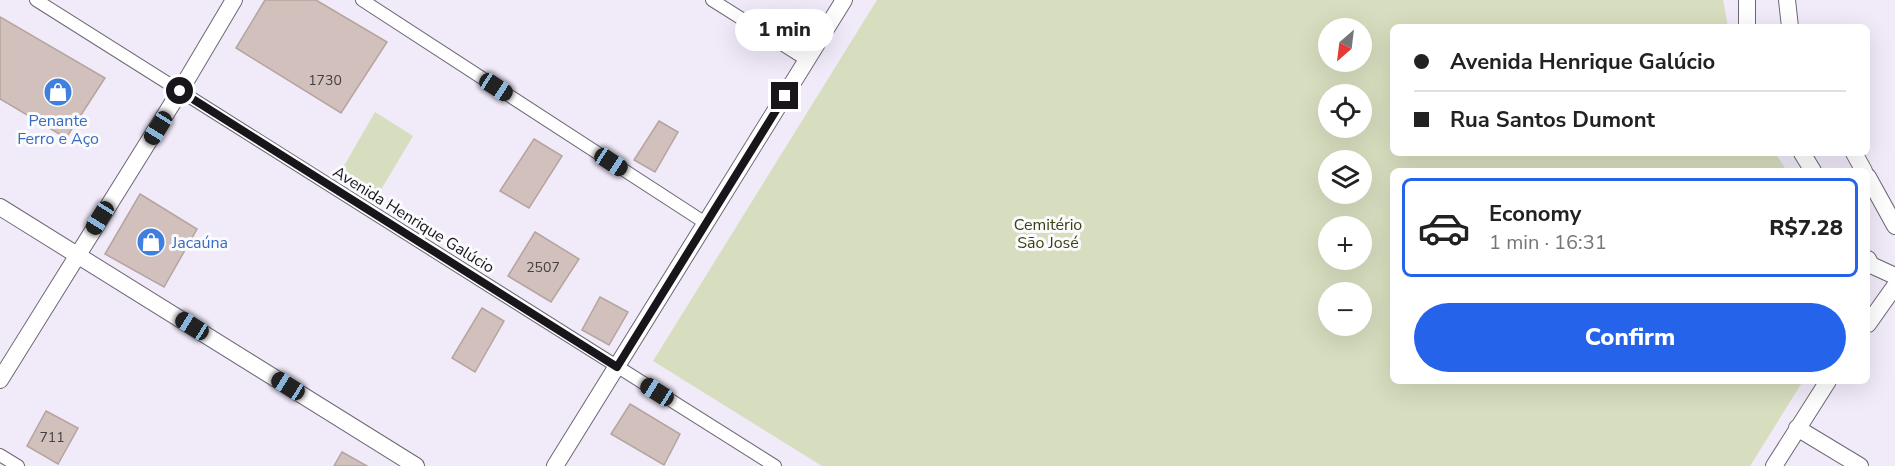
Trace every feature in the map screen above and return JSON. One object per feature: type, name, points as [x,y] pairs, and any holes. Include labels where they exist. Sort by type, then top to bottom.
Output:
[{"type":"main road","points":[[0,380],[234,0]]},
{"type":"main road","points":[[555,466],[844,0]]},
{"type":"main road","points":[[1747,0],[1747,24]]},
{"type":"main road","points":[[1787,0],[1790,24]]},
{"type":"main road","points":[[1870,181],[1895,226]]},
{"type":"main road","points":[[0,207],[416,466]]},
{"type":"main road","points":[[1870,263],[1895,276]]},
{"type":"main road","points":[[1870,321],[1895,286]]},
{"type":"main road","points":[[1774,466],[1826,384]]},
{"type":"main road","points":[[1797,428],[1860,466]]},
{"type":"street","name":"Avenida Henrique Galúcio","points":[[36,0],[775,466]]},
{"type":"street","points":[[362,0],[707,224]]},
{"type":"street","points":[[712,0],[807,60]]},
{"type":"street","points":[[0,455],[18,466]]},
{"type":"green space","name":"Cemitério São José","points":[[877,0],[1723,0],[1727,24],[1390,24],[1390,156],[1777,156],[1785,168],[1390,168],[1390,384],[1801,384],[1750,466],[822,466],[653,361]]},
{"type":"green space","points":[[375,112],[413,136],[379,193],[341,171]]},
{"type":"building","points":[[265,0],[316,0],[387,42],[341,113],[236,48]]},
{"type":"building","name":"Penante Ferro e Aço","points":[[0,17],[105,78],[66,138],[0,99]]},
{"type":"building","points":[[659,121],[678,132],[655,172],[634,160]]},
{"type":"building","points":[[534,139],[562,156],[529,208],[500,191]]},
{"type":"building","name":"Jacaúna","points":[[140,194],[197,229],[164,287],[105,254]]},
{"type":"building","points":[[535,232],[579,259],[551,302],[508,276]]},
{"type":"building","points":[[600,297],[628,312],[609,345],[582,330]]},
{"type":"building","points":[[482,308],[504,321],[475,372],[452,358]]},
{"type":"building","points":[[630,404],[680,434],[664,465],[611,434]]},
{"type":"building","points":[[46,411],[78,428],[58,464],[27,446]]},
{"type":"building","points":[[342,452],[367,466],[334,466]]},
{"type":"place","name":"Penante Ferro e Aço","points":[[58,92]]},
{"type":"place","name":"Jacaúna","points":[[151,242]]},
{"type":"route","points":[[180,91],[617,367],[785,96]]}]
